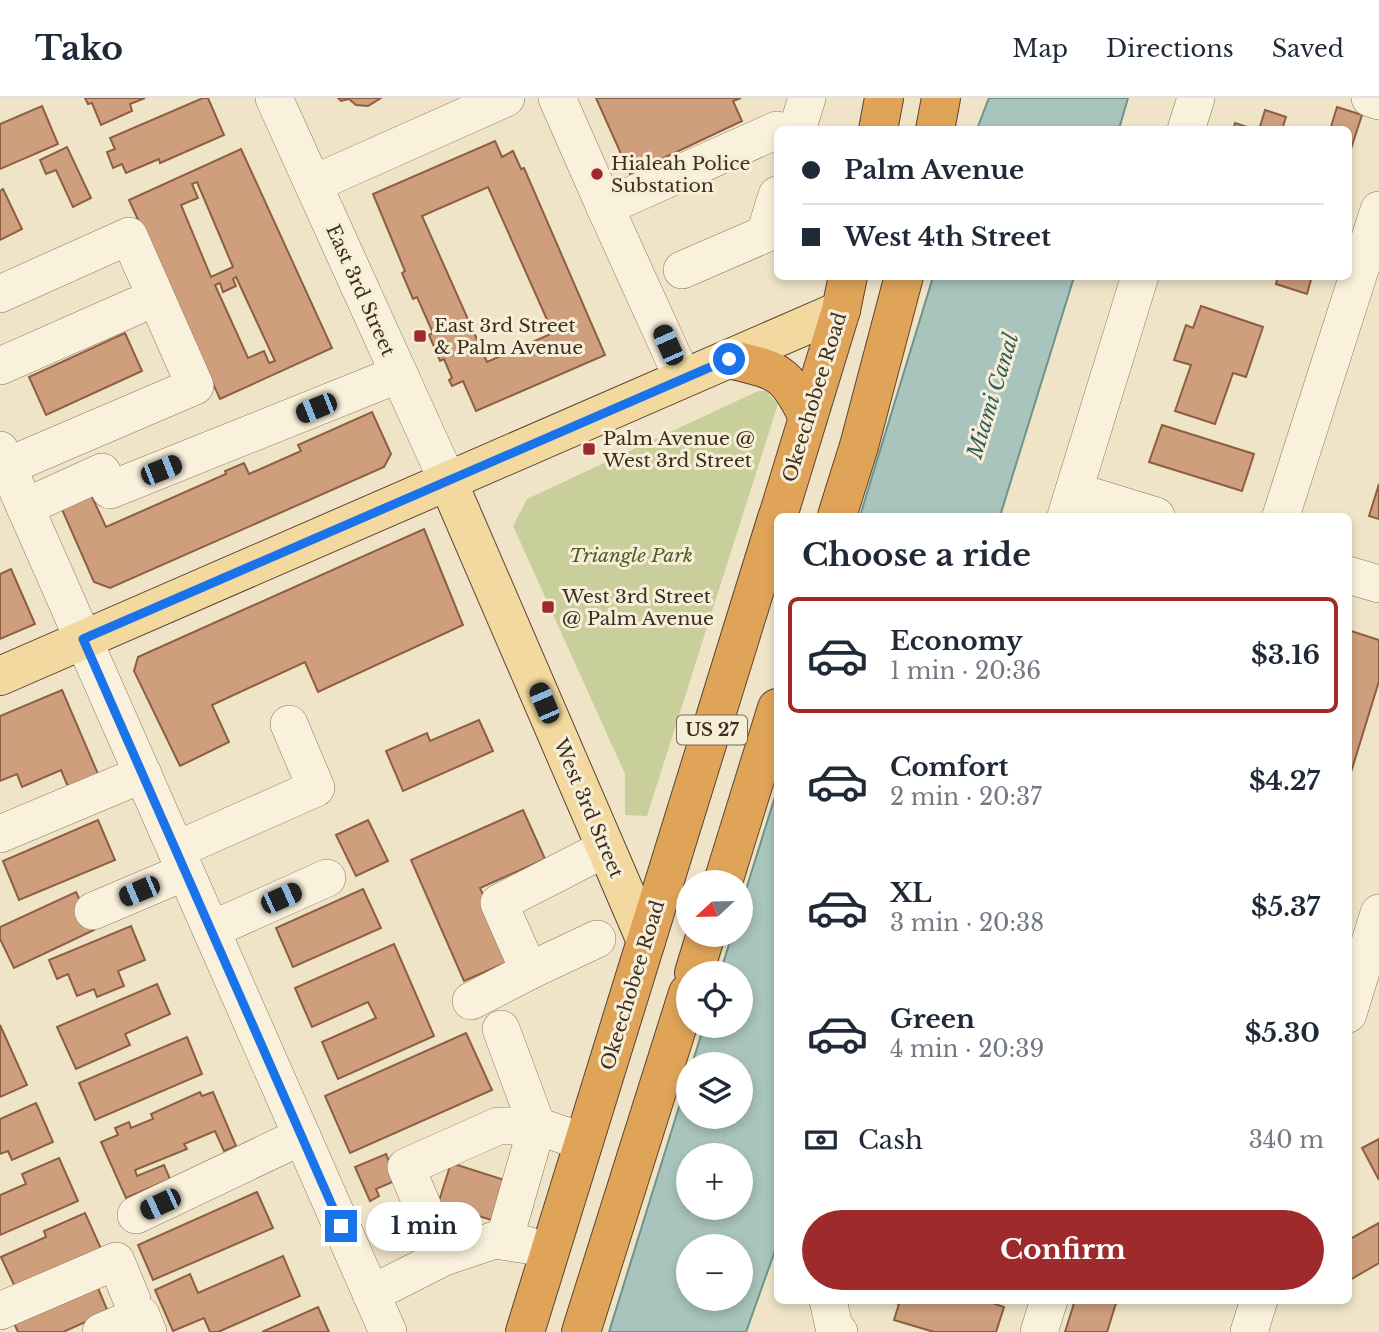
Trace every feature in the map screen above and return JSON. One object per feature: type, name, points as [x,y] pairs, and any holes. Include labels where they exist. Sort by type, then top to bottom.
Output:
[{"type":"highway","points":[[879,126],[884,98]]},
{"type":"highway","points":[[936,126],[941,98]]},
{"type":"highway","points":[[844,293],[875,291],[885,280]]},
{"type":"highway","points":[[838,513],[859,446],[903,280]]},
{"type":"highway","name":"Okeechobee Road","points":[[778,513],[844,293]]},
{"type":"highway","points":[[729,359],[767,369],[784,377],[798,396],[808,417]]},
{"type":"highway","name":"Okeechobee Road","points":[[525,1332],[774,527]]},
{"type":"highway","name":"US 27","points":[[727,870],[774,718]]},
{"type":"highway","points":[[597,1281],[586,1242],[590,1210],[656,1000],[655,981],[646,941]]},
{"type":"highway","points":[[581,1332],[676,1031]]},
{"type":"main road","points":[[0,676],[729,359],[844,293]]},
{"type":"main road","name":"West 3rd Street","points":[[448,482],[646,941]]},
{"type":"street","name":"East 3rd Street","points":[[274,98],[448,482]]},
{"type":"street","points":[[313,184],[506,98]]},
{"type":"street","points":[[557,98],[683,379]]},
{"type":"street","points":[[1187,126],[1196,98]]},
{"type":"street","points":[[1370,98],[1379,101]]},
{"type":"street","points":[[605,207],[792,117]]},
{"type":"street","points":[[682,270],[765,234],[774,205]]},
{"type":"street","points":[[1282,513],[1379,210]]},
{"type":"street","points":[[0,294],[129,236],[195,386],[4,458],[388,1332]]},
{"type":"street","points":[[1135,513],[1070,504],[1139,280]]},
{"type":"street","points":[[0,366],[136,306]]},
{"type":"street","points":[[25,507],[102,472],[110,490],[399,374]]},
{"type":"street","points":[[1352,576],[1379,584]]},
{"type":"street","points":[[93,911],[316,788],[289,724]]},
{"type":"street","points":[[0,834],[143,774]]},
{"type":"street","points":[[529,971],[499,903],[606,848]]},
{"type":"street","points":[[211,930],[327,877]]},
{"type":"street","points":[[1352,993],[1379,913]]},
{"type":"street","points":[[471,1001],[597,939]]},
{"type":"street","points":[[501,1029],[537,1126],[504,1241]]},
{"type":"street","points":[[444,1257],[406,1167],[498,1125],[537,1126],[584,1142]]},
{"type":"street","points":[[136,1215],[302,1136]]},
{"type":"street","points":[[371,1294],[444,1257],[495,1240],[551,1248]]},
{"type":"street","points":[[0,1311],[116,1261],[141,1315],[101,1332]]},
{"type":"street","points":[[1039,1332],[1048,1304]]},
{"type":"street","points":[[1249,1332],[1258,1304]]},
{"type":"green space","name":"Triangle Park","points":[[758,391],[766,391],[778,404],[647,816],[625,815],[625,774],[513,526],[527,499]]},
{"type":"water","points":[[989,98],[1128,98],[1120,126],[978,126]]},
{"type":"water","name":"Miami Canal","points":[[932,280],[1073,280],[1001,513],[861,513]]},
{"type":"water","points":[[774,800],[774,1253],[746,1332],[609,1332],[676,1117],[676,1129],[753,1129],[753,1052],[696,1052],[700,1038],[753,1038],[753,961],[724,961],[728,947],[753,947],[752,870]]},
{"type":"building","points":[[85,98],[145,98],[130,104],[132,111],[101,125],[92,103],[88,104]]},
{"type":"building","points":[[208,98],[224,135],[160,163],[159,159],[126,173],[122,164],[113,168],[107,152],[115,149],[110,138]]},
{"type":"building","points":[[338,98],[381,98],[368,106],[356,105],[349,99],[341,101]]},
{"type":"building","points":[[596,98],[741,98],[733,101],[742,121],[630,174]]},
{"type":"building","points":[[42,106],[58,144],[0,169],[0,124]]},
{"type":"building","points":[[1337,107],[1362,115],[1352,146],[1352,126],[1331,126]]},
{"type":"building","points":[[1265,110],[1286,117],[1283,126],[1260,126]]},
{"type":"building","points":[[495,141],[502,157],[513,151],[521,169],[524,168],[605,355],[476,411],[463,381],[452,386],[449,380],[452,378],[444,359],[440,361],[429,335],[433,333],[417,297],[413,299],[402,273],[405,271],[373,194]],"holes":[[[488,187],[553,333],[487,362],[422,216]]]},
{"type":"building","points":[[67,147],[91,198],[73,207],[56,170],[46,174],[40,160]]},
{"type":"building","points":[[241,149],[332,348],[220,399],[129,200]],"holes":[[[197,182],[233,267],[211,277],[181,205],[198,198],[192,184]],[[236,277],[275,361],[269,363],[264,351],[248,358],[215,285],[220,283],[223,292],[236,286],[233,279]]]},
{"type":"building","points":[[3,189],[22,229],[0,240],[0,191]]},
{"type":"building","points":[[1277,280],[1311,280],[1307,294],[1276,284]]},
{"type":"building","points":[[1201,306],[1263,327],[1246,377],[1233,373],[1215,424],[1175,411],[1191,365],[1174,360],[1186,325],[1193,328]]},
{"type":"building","points":[[125,333],[142,371],[46,415],[29,377]]},
{"type":"building","points":[[372,412],[391,454],[384,467],[110,588],[94,582],[57,498],[87,486],[106,527],[226,474],[225,471],[244,463],[249,474],[301,451],[298,445]]},
{"type":"building","points":[[1162,425],[1254,454],[1242,491],[1149,462]]},
{"type":"building","points":[[1379,484],[1379,519],[1369,516]]},
{"type":"building","points":[[424,529],[463,625],[318,692],[305,662],[212,705],[229,742],[180,766],[134,671],[138,657]]},
{"type":"building","points":[[11,569],[35,624],[0,639],[0,574]]},
{"type":"building","points":[[1352,631],[1379,640],[1379,681],[1352,769]]},
{"type":"building","points":[[62,690],[101,781],[71,794],[61,770],[22,787],[17,774],[0,781],[0,716]]},
{"type":"building","points":[[479,720],[493,751],[403,791],[386,751],[427,733],[430,741]]},
{"type":"building","points":[[523,810],[545,859],[480,888],[512,960],[464,981],[411,860]]},
{"type":"building","points":[[98,820],[115,860],[19,900],[3,861]]},
{"type":"building","points":[[368,820],[388,861],[356,876],[336,835]]},
{"type":"building","points":[[363,889],[381,928],[293,967],[276,928]]},
{"type":"building","points":[[76,892],[94,930],[14,968],[0,939],[0,927]]},
{"type":"building","points":[[131,926],[145,960],[118,971],[124,986],[97,997],[94,989],[77,996],[68,974],[57,979],[49,960]]},
{"type":"building","points":[[394,944],[434,1036],[338,1079],[322,1042],[376,1018],[368,1002],[312,1027],[295,988]]},
{"type":"building","points":[[157,984],[170,1014],[125,1034],[130,1045],[76,1069],[57,1027]]},
{"type":"building","points":[[0,1025],[27,1085],[0,1097]]},
{"type":"building","points":[[466,1033],[492,1090],[350,1153],[325,1096]]},
{"type":"building","points":[[187,1037],[202,1074],[95,1120],[79,1083]]},
{"type":"building","points":[[200,1092],[202,1096],[213,1092],[236,1146],[224,1151],[215,1131],[184,1144],[187,1149],[135,1170],[137,1176],[164,1165],[170,1179],[126,1198],[101,1142],[118,1135],[115,1128],[129,1122],[131,1128],[153,1119],[151,1114]]},
{"type":"building","points":[[36,1103],[53,1142],[12,1160],[8,1151],[0,1154],[0,1119]]},
{"type":"building","points":[[1379,1139],[1379,1180],[1362,1148]]},
{"type":"building","points":[[386,1154],[397,1180],[376,1189],[379,1196],[370,1201],[355,1167]]},
{"type":"building","points":[[59,1158],[78,1201],[0,1235],[0,1195],[26,1184],[22,1174]]},
{"type":"building","points":[[451,1163],[514,1183],[502,1223],[438,1204]]},
{"type":"building","points":[[257,1192],[273,1228],[153,1280],[138,1245]]},
{"type":"building","points":[[85,1213],[102,1251],[16,1289],[1,1257],[46,1237],[44,1231]]},
{"type":"building","points":[[1379,1223],[1379,1263],[1352,1279],[1352,1238]]},
{"type":"building","points":[[283,1256],[300,1296],[218,1332],[210,1332],[204,1318],[173,1331],[155,1290],[190,1274],[198,1293]]},
{"type":"building","points":[[93,1276],[108,1312],[63,1332],[18,1332],[9,1312]]},
{"type":"building","points":[[899,1304],[995,1304],[1004,1307],[996,1332],[934,1332],[894,1320]]},
{"type":"building","points":[[1074,1304],[1116,1304],[1107,1332],[1065,1332]]},
{"type":"building","points":[[318,1307],[329,1332],[262,1332]]},
{"type":"place","name":"Hialeah Police Substation","points":[[597,174]]},
{"type":"place","name":"East 3rd Street & Palm Avenue","points":[[420,336]]},
{"type":"place","name":"Palm Avenue @ West 3rd Street","points":[[589,449]]},
{"type":"place","name":"West 3rd Street @ Palm Avenue","points":[[548,607]]},
{"type":"route","points":[[341,1226],[83,639],[729,359]]}]
